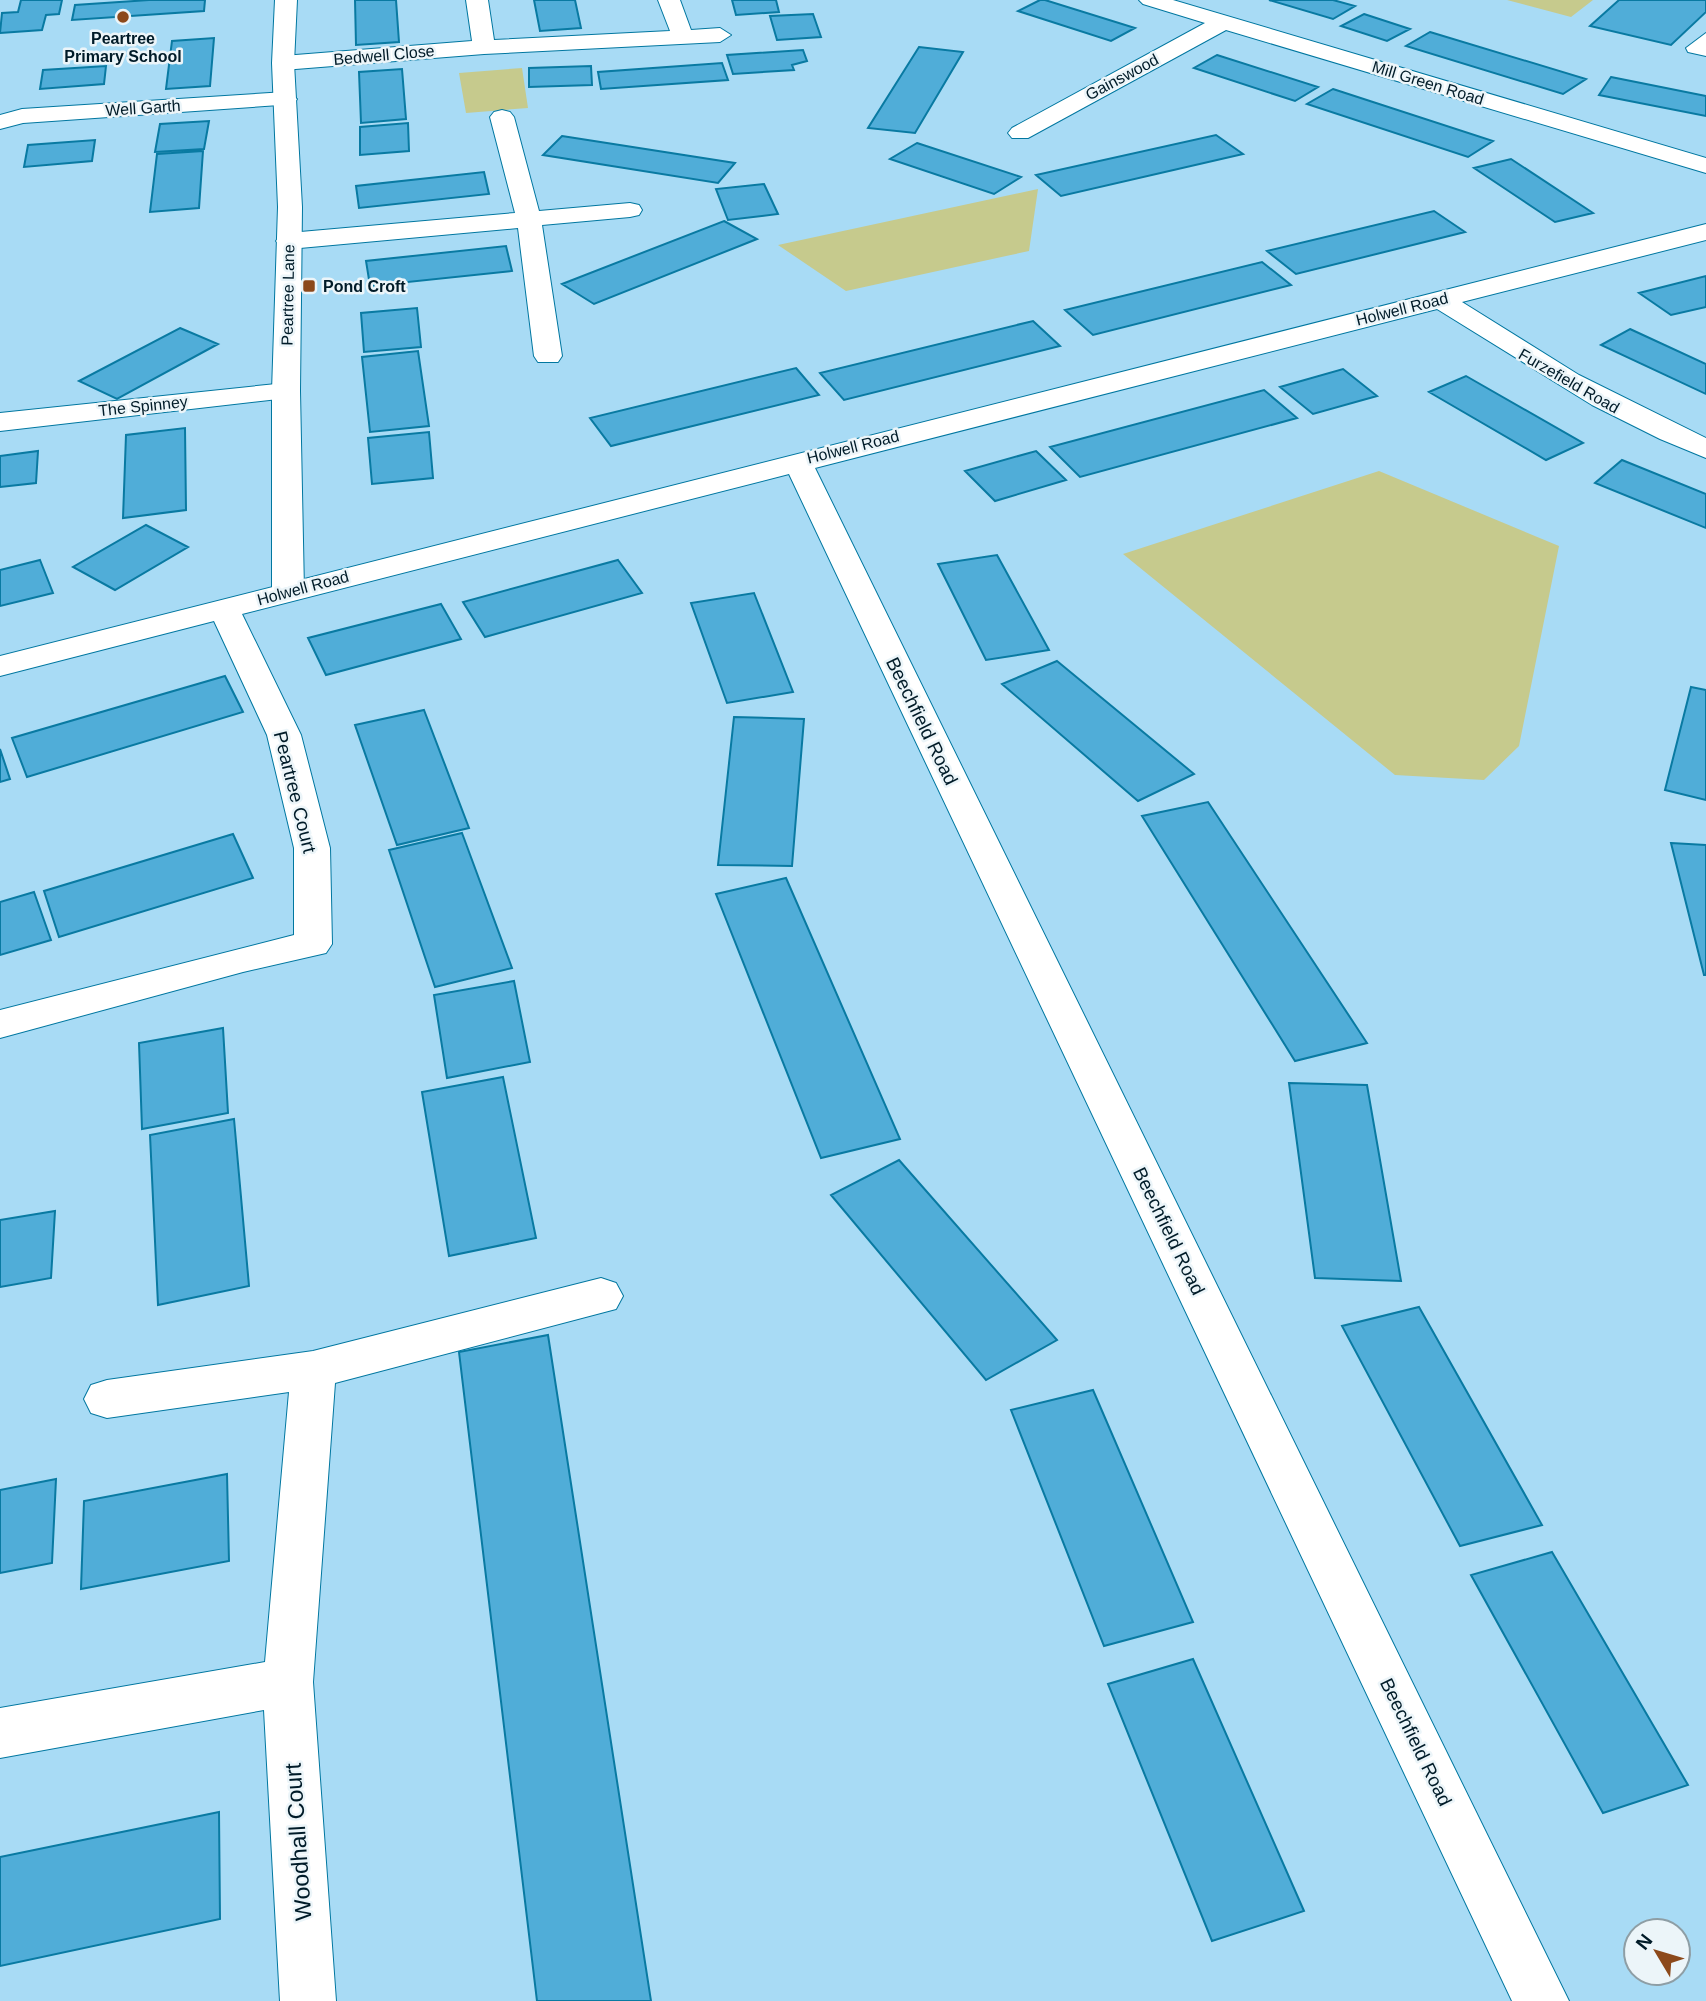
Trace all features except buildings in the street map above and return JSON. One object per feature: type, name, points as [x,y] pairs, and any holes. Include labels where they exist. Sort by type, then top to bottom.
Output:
[{"type":"street","name":"Peartree Lane","points":[[286,0],[283,63],[289,241],[286,391],[288,591]]},
{"type":"street","points":[[477,0],[484,47]]},
{"type":"street","points":[[669,0],[683,37]]},
{"type":"street","name":"Mill Green Road","points":[[1150,0],[1706,166]]},
{"type":"street","name":"Gainswood","points":[[1020,133],[1224,22]]},
{"type":"street","name":"Bedwell Close","points":[[283,63],[484,47],[720,35]]},
{"type":"street","name":"Well Garth","points":[[0,122],[22,116],[286,99]]},
{"type":"street","points":[[502,117],[529,219],[548,356]]},
{"type":"street","points":[[289,241],[630,210]]},
{"type":"street","name":"Holwell Road","points":[[0,666],[797,461],[1706,232]]},
{"type":"street","name":"Furzefield Road","points":[[1440,299],[1530,360],[1587,394],[1706,449]]},
{"type":"street","name":"The Spinney","points":[[0,422],[286,391]]},
{"type":"street","name":"Beechfield Road","points":[[797,461],[1541,2001]]},
{"type":"street","name":"Peartree Court","points":[[0,1024],[243,959],[313,944],[312,848],[284,735],[224,610]]},
{"type":"street","points":[[107,1399],[313,1370],[601,1296]]},
{"type":"street","name":"Woodhall Court","points":[[308,2001],[288,1682],[313,1370]]},
{"type":"street","points":[[0,1733],[288,1682]]},
{"type":"lane","points":[[1706,38],[1693,48],[1706,51]]},
{"type":"green space","points":[[1507,0],[1593,0],[1571,17]]},
{"type":"green space","points":[[522,68],[528,108],[466,113],[459,73]]},
{"type":"green space","points":[[1038,189],[1029,251],[846,291],[778,245]]},
{"type":"green space","points":[[1379,471],[1559,546],[1519,746],[1484,780],[1395,775],[1123,554]]},
{"type":"place","name":"Peartree Primary School","points":[[123,17]]},
{"type":"place","name":"Pond Croft","points":[[309,286]]}]
